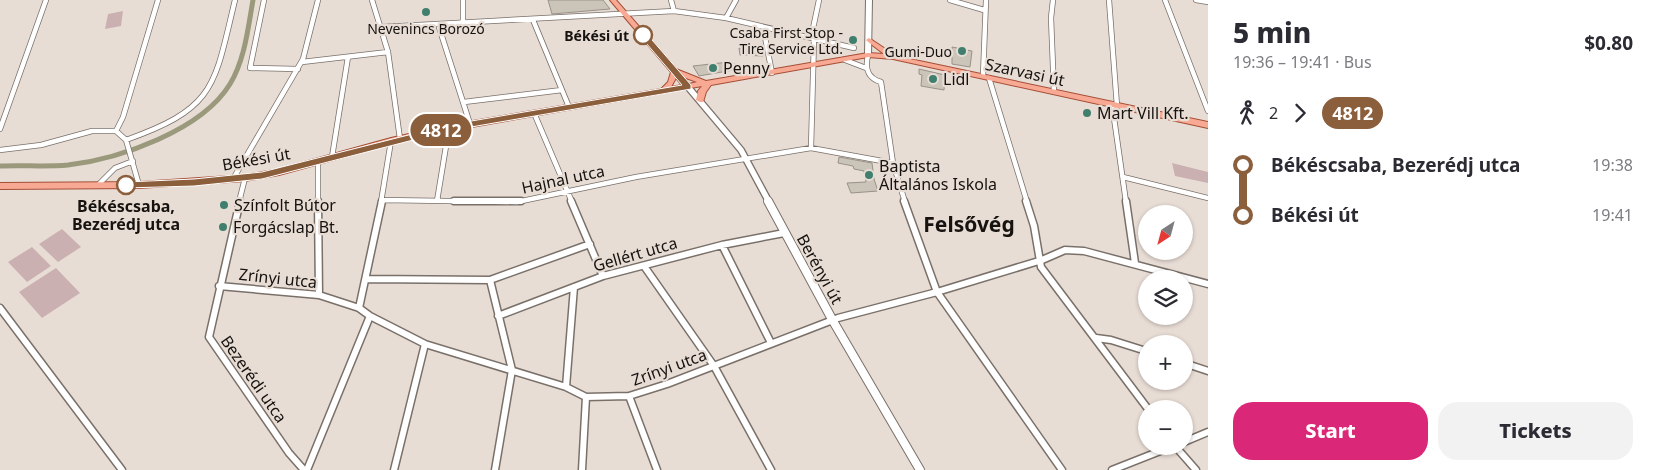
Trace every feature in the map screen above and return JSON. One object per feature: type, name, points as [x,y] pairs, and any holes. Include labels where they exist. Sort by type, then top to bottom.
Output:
[{"type":"main road","points":[[613,0],[688,87]]},
{"type":"main road","points":[[868,55],[869,0]]},
{"type":"main road","points":[[869,40],[893,57]]},
{"type":"main road","name":"Szarvasi út","points":[[688,87],[868,55],[893,57],[1208,126]]},
{"type":"main road","points":[[674,71],[708,84],[702,91],[700,100]]},
{"type":"main road","points":[[663,91],[671,83],[674,71]]},
{"type":"main road","name":"Békési út","points":[[1,187],[139,185],[233,180],[279,172],[391,141],[448,128],[688,87]]},
{"type":"street","points":[[0,129],[46,0]]},
{"type":"street","points":[[116,131],[123,117],[158,0]]},
{"type":"street","points":[[126,143],[132,138],[176,120],[192,109],[203,97],[216,73],[236,0]]},
{"type":"street","points":[[264,0],[250,68],[298,69]]},
{"type":"street","points":[[233,180],[302,62],[318,0]]},
{"type":"street","points":[[372,0],[377,21],[382,27],[388,52],[400,139]]},
{"type":"street","points":[[463,0],[463,22]]},
{"type":"street","points":[[671,0],[674,11]]},
{"type":"street","points":[[726,18],[736,0]]},
{"type":"street","points":[[811,148],[813,39],[819,0]]},
{"type":"street","points":[[950,0],[984,10]]},
{"type":"street","points":[[986,0],[984,10],[986,77],[1034,226],[1042,260],[1041,267],[1141,400]]},
{"type":"street","points":[[1053,0],[1051,18],[1054,92]]},
{"type":"street","points":[[1109,0],[1115,105],[1135,264]]},
{"type":"street","points":[[1164,0],[1208,110]]},
{"type":"street","points":[[1196,0],[1208,2]]},
{"type":"street","points":[[382,27],[674,11],[726,18],[854,48]]},
{"type":"street","points":[[532,20],[569,106]]},
{"type":"street","points":[[438,24],[470,124]]},
{"type":"street","points":[[763,27],[772,73]]},
{"type":"street","points":[[302,62],[388,52]]},
{"type":"street","points":[[868,55],[866,68],[869,77],[881,82],[893,163],[909,216],[937,292],[1062,470]]},
{"type":"street","points":[[332,158],[348,57]]},
{"type":"street","points":[[845,60],[866,68]]},
{"type":"street","name":"Berényi út","points":[[688,87],[729,133],[746,159],[784,233],[833,321],[920,470]]},
{"type":"street","points":[[464,102],[562,90]]},
{"type":"street","points":[[534,113],[604,276]]},
{"type":"street","points":[[437,201],[448,128]]},
{"type":"street","points":[[116,131],[126,143],[139,185]]},
{"type":"street","points":[[0,150],[41,145],[92,132],[116,131]]},
{"type":"street","points":[[359,308],[367,279],[383,200],[391,141]]},
{"type":"street","name":"Hajnal utca","points":[[383,200],[517,202],[566,191],[811,148],[893,163]]},
{"type":"street","points":[[98,185],[115,168],[133,161]]},
{"type":"street","points":[[318,161],[319,295]]},
{"type":"street","points":[[1123,177],[1208,198]]},
{"type":"street","name":"Bezerédi utca","points":[[245,178],[208,331],[209,339],[289,453],[306,470]]},
{"type":"street","name":"Gellért utca","points":[[498,316],[604,276],[722,245],[784,233]]},
{"type":"street","points":[[367,279],[490,280],[590,244]]},
{"type":"street","points":[[722,245],[771,343]]},
{"type":"street","name":"Zrínyi utca","points":[[219,286],[319,295],[359,308],[370,316],[425,344],[566,387],[586,397],[629,396],[833,321],[1042,260],[1065,250],[1084,251],[1208,284]]},
{"type":"street","points":[[644,266],[714,366],[771,470]]},
{"type":"street","points":[[490,280],[512,370],[495,470]]},
{"type":"street","points":[[566,387],[574,287]]},
{"type":"street","points":[[0,308],[122,470]]},
{"type":"street","points":[[306,470],[370,316]]},
{"type":"street","points":[[1096,338],[1111,340],[1138,348]]},
{"type":"street","points":[[394,470],[425,344]]},
{"type":"street","points":[[1193,366],[1208,371]]},
{"type":"street","points":[[629,396],[657,470]]},
{"type":"street","points":[[582,470],[586,397]]},
{"type":"street","points":[[1193,438],[1208,432]]},
{"type":"street","points":[[1112,470],[1151,455]]},
{"type":"street","points":[[1182,455],[1196,470]]},
{"type":"shaded area","points":[[123,11],[121,26],[105,29],[108,14]]},
{"type":"shaded area","points":[[1172,163],[1208,172],[1208,183],[1175,176]]},
{"type":"shaded area","points":[[62,229],[81,247],[58,262],[39,244]]},
{"type":"shaded area","points":[[32,247],[51,266],[27,282],[8,262]]},
{"type":"shaded area","points":[[56,268],[80,293],[42,318],[19,292]]},
{"type":"building","points":[[548,0],[603,0],[610,9],[552,14]]},
{"type":"building","points":[[952,47],[972,51],[970,67],[952,64]]},
{"type":"building","points":[[739,48],[763,49],[763,56],[740,55]]},
{"type":"building","name":"Penny","points":[[729,62],[731,65],[735,64],[739,69],[699,76],[693,66]]},
{"type":"building","name":"Lidl","points":[[919,69],[945,75],[944,90],[921,86],[922,75],[919,74]]},
{"type":"building","name":"Baptista Általános Iskola","points":[[839,157],[872,163],[878,191],[851,193],[847,183],[866,182],[864,171],[854,169],[853,166],[838,163]]},
{"type":"waterway","points":[[0,166],[51,166],[89,162],[135,149],[158,140],[200,115],[217,100],[230,84],[235,74],[245,43],[253,0]]},
{"type":"bus line","name":"4812","points":[[126,185],[233,180],[262,176],[448,128],[688,87],[643,35]]},
{"type":"place","name":"Nevenincs Borozó","points":[[426,12]]},
{"type":"place","name":"Békési út","points":[[643,35]]},
{"type":"place","name":"Csaba First Stop - Tire Service Ltd.","points":[[853,40]]},
{"type":"place","name":"Gumi-Duo","points":[[962,51]]},
{"type":"place","name":"Penny","points":[[713,68]]},
{"type":"place","name":"Lidl","points":[[933,79]]},
{"type":"place","name":"Mart Vill Kft.","points":[[1087,113]]},
{"type":"place","name":"Baptista Általános Iskola","points":[[869,175]]},
{"type":"place","name":"Békéscsaba, Bezerédj utca","points":[[126,185]]},
{"type":"place","name":"Színfolt Bútor","points":[[224,205]]},
{"type":"place","name":"Forgácslap Bt.","points":[[223,227]]},
{"type":"district","name":"Felsővég","points":[[969,224]]}]
